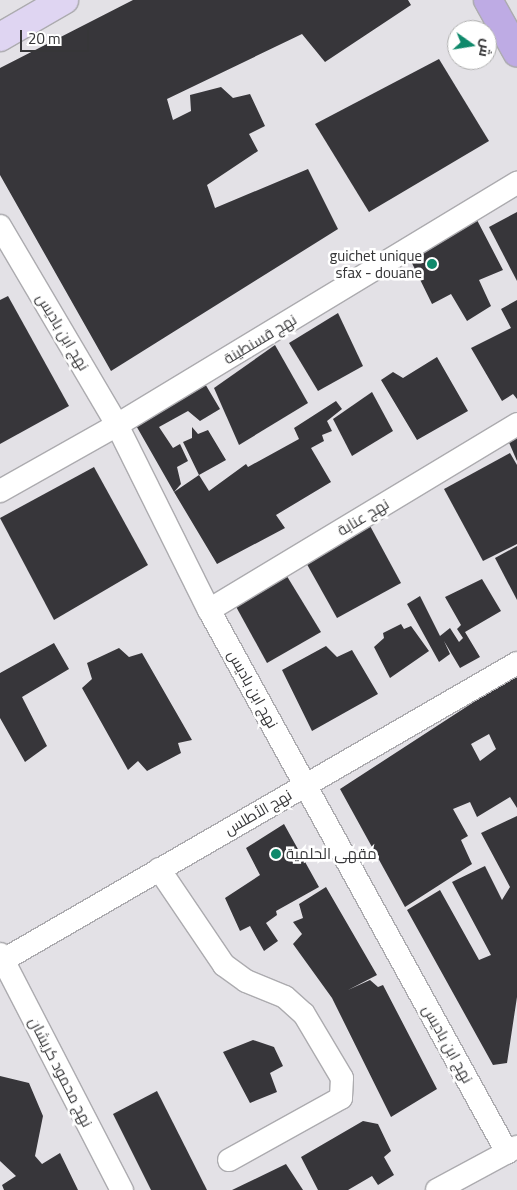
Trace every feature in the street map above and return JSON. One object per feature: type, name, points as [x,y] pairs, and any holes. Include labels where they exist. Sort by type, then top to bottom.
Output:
[{"type":"main road","points":[[488,0],[517,52]]},
{"type":"street","points":[[0,37],[64,0]]},
{"type":"street","name":"نهج قسنطينة","points":[[0,491],[117,425],[517,183]]},
{"type":"street","name":"نهج ابن باديس","points":[[0,226],[117,425],[209,610],[512,1150]]},
{"type":"street","name":"نهج عنابة","points":[[209,610],[517,424]]},
{"type":"street","name":"نهج الأطلس","points":[[1,958],[517,663]]},
{"type":"street","points":[[159,869],[224,965],[246,981],[285,997],[304,1014],[342,1078],[341,1098],[229,1160]]},
{"type":"street","name":"نهج محمود كريشان","points":[[1,958],[122,1190]]},
{"type":"street","points":[[437,1190],[512,1150]]},
{"type":"building","points":[[133,0],[408,0],[411,5],[325,62],[302,34],[167,99],[173,120],[191,111],[190,95],[221,87],[233,98],[250,94],[265,126],[249,134],[258,151],[207,185],[215,208],[308,169],[338,229],[111,371],[0,175],[0,68]]},
{"type":"building","points":[[439,59],[489,141],[369,212],[315,124]]},
{"type":"building","points":[[517,212],[517,281],[489,227]]},
{"type":"building","points":[[477,220],[503,270],[479,280],[491,306],[467,321],[451,294],[432,304],[409,257]]},
{"type":"building","points":[[8,296],[69,406],[0,444],[0,300]]},
{"type":"building","points":[[517,300],[517,399],[513,394],[502,401],[471,348],[511,328],[501,309]]},
{"type":"building","points":[[338,313],[363,366],[318,391],[289,343]]},
{"type":"building","points":[[275,345],[308,403],[239,445],[214,388]]},
{"type":"building","points":[[437,357],[468,411],[417,440],[381,380],[393,372],[403,378]]},
{"type":"building","points":[[204,382],[220,409],[200,421],[188,411],[159,427],[173,448],[180,444],[188,461],[177,467],[181,484],[174,492],[134,422]]},
{"type":"building","points":[[372,392],[393,431],[352,456],[333,419]]},
{"type":"building","points":[[336,401],[342,409],[327,421],[332,431],[322,435],[324,441],[311,448],[331,482],[276,515],[285,528],[217,564],[174,492],[199,475],[209,491],[246,464],[248,467],[299,439],[294,428]]},
{"type":"building","points":[[192,427],[198,434],[208,430],[226,460],[199,475],[183,442],[192,438]]},
{"type":"building","points":[[517,432],[517,461],[507,438]]},
{"type":"building","points":[[510,453],[517,465],[517,544],[483,561],[444,489]]},
{"type":"building","points":[[94,467],[148,565],[54,620],[0,518]]},
{"type":"building","points":[[369,524],[401,583],[337,618],[304,559]]},
{"type":"building","points":[[517,546],[517,600],[495,558]]},
{"type":"building","points":[[285,573],[321,632],[267,663],[234,603]]},
{"type":"building","points":[[482,579],[501,611],[465,632],[480,657],[460,668],[444,641],[450,654],[439,662],[407,604],[420,596],[440,636],[450,628],[459,642],[463,638],[457,629],[461,625],[445,597]]},
{"type":"building","points":[[401,624],[404,629],[411,626],[429,651],[390,678],[374,647],[384,638],[383,633]]},
{"type":"building","points":[[54,643],[69,669],[22,697],[47,746],[25,762],[0,718],[0,673]]},
{"type":"building","points":[[326,646],[337,657],[352,650],[378,694],[312,731],[282,670]]},
{"type":"building","points":[[119,648],[129,657],[142,653],[192,740],[178,743],[181,753],[147,771],[138,761],[128,770],[82,688],[92,679],[87,663]]},
{"type":"building","points":[[517,674],[517,808],[510,797],[477,817],[470,802],[453,809],[468,836],[461,840],[472,864],[405,907],[340,789]],"holes":[[[489,734],[496,749],[480,761],[471,744]]]},
{"type":"building","points":[[517,816],[517,997],[507,1063],[493,1065],[407,910],[440,890],[479,960],[491,955],[452,882],[485,866],[502,900],[510,887],[481,833]]},
{"type":"building","points":[[284,824],[319,887],[276,911],[277,915],[266,923],[278,941],[264,951],[250,926],[240,931],[225,898],[260,875],[246,848]]},
{"type":"building","points":[[326,887],[377,975],[348,990],[370,980],[378,987],[383,985],[437,1089],[391,1117],[332,998],[293,944],[302,934],[293,922],[303,918],[299,904]]},
{"type":"building","points":[[253,1040],[274,1047],[283,1066],[270,1073],[277,1092],[250,1103],[223,1052]]},
{"type":"building","points":[[0,1076],[29,1083],[43,1116],[35,1156],[42,1164],[60,1153],[78,1190],[4,1190],[2,1185],[16,1176],[0,1161]]},
{"type":"building","points":[[157,1091],[207,1190],[151,1190],[113,1114]]},
{"type":"building","points":[[363,1121],[378,1124],[391,1151],[384,1157],[394,1175],[378,1185],[372,1176],[348,1190],[318,1190],[301,1157]]},
{"type":"building","points":[[286,1164],[303,1190],[232,1190]]},
{"type":"place","name":"guichet unique sfax - douane","points":[[432,264]]},
{"type":"place","name":"مقهى الحلمية","points":[[276,854]]}]
